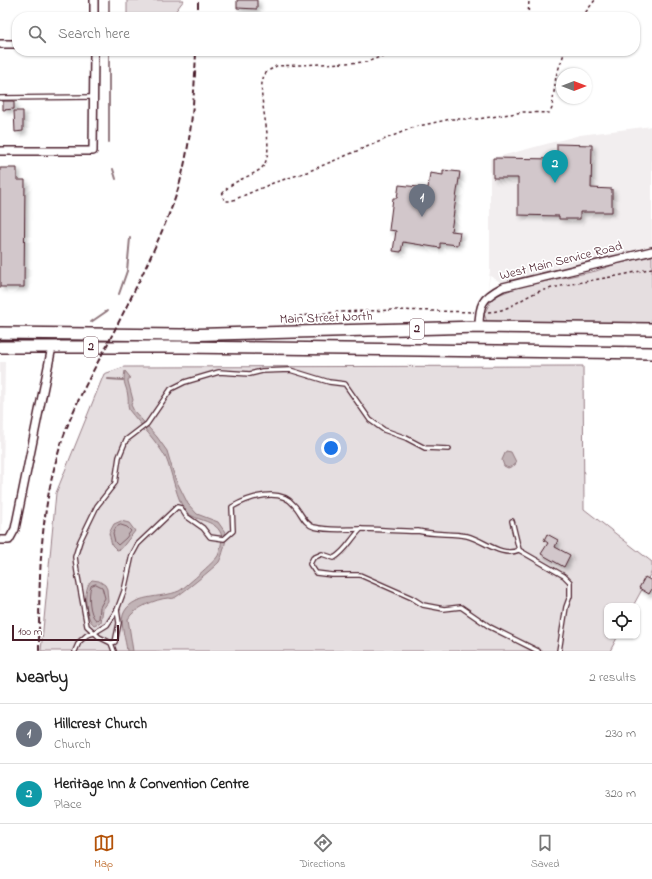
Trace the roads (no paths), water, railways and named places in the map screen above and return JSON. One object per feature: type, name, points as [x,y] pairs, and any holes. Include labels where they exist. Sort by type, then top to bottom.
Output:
[{"type":"main road","name":"Main Street North","points":[[0,333],[181,335],[479,327],[652,329]]},
{"type":"main road","name":"2","points":[[0,347],[182,347],[652,354]]},
{"type":"street","points":[[94,0],[94,12]]},
{"type":"street","points":[[0,44],[12,44]]},
{"type":"street","points":[[0,151],[93,151],[94,56]]},
{"type":"street","name":"West Main Service Road","points":[[479,327],[479,312],[486,296],[502,287],[652,251]]},
{"type":"street","points":[[0,540],[9,540],[14,529],[52,347]]},
{"type":"lane","points":[[0,98],[94,97]]},
{"type":"lane","points":[[114,651],[111,644],[94,633],[87,626],[76,572],[75,557],[80,541],[97,506],[116,484],[119,457],[126,440],[147,424],[171,389],[185,382],[220,372],[250,374],[262,371],[290,370],[329,382],[345,384],[370,420],[384,430],[406,438],[425,448],[449,449]]},
{"type":"lane","points":[[75,651],[78,642],[86,635],[94,633],[107,625],[117,610],[124,591],[132,556],[138,544],[177,507],[181,508],[186,516],[203,528],[210,537],[224,539],[233,531],[232,507],[264,496],[278,495],[286,497],[294,504],[307,523],[313,527],[418,532],[468,537],[497,550],[508,552],[519,550],[564,576],[570,582],[570,596],[566,607],[559,651]]},
{"type":"lane","points":[[512,521],[519,550]]},
{"type":"lane","points":[[361,529],[350,541],[343,553],[334,558],[322,554],[313,558],[310,564],[316,573],[332,575],[360,575],[412,598],[423,605],[444,609],[461,607],[490,627],[538,651]]},
{"type":"lane","points":[[111,644],[115,642],[118,630],[117,610]]},
{"type":"water","points":[[125,371],[130,377],[128,381],[133,400],[131,405],[134,411],[167,451],[175,478],[188,504],[197,514],[218,522],[227,535],[219,562],[204,575],[182,593],[173,598],[152,602],[135,611],[131,615],[128,619],[133,651],[127,651],[123,628],[122,619],[127,608],[139,600],[179,591],[217,557],[220,550],[222,537],[220,531],[216,527],[186,512],[183,507],[163,452],[129,410],[124,382]]},
{"type":"water","points":[[506,451],[511,452],[516,462],[515,465],[508,468],[504,466],[502,460]]},
{"type":"water","points":[[121,521],[129,523],[135,531],[121,549],[117,550],[112,545],[109,533],[114,524]]},
{"type":"water","points":[[92,580],[99,581],[105,585],[107,589],[108,602],[103,609],[101,622],[94,625],[88,616],[86,603],[87,589]]},
{"type":"waterway","points":[[109,0],[109,12]]},
{"type":"waterway","points":[[109,56],[109,142]]},
{"type":"waterway","points":[[113,169],[116,179]]},
{"type":"waterway","points":[[119,294],[127,271],[130,238]]},
{"type":"waterway","points":[[91,322],[107,311]]},
{"type":"waterway","points":[[108,379],[123,380]]},
{"type":"railway","points":[[198,0],[198,12]]},
{"type":"railway","points":[[39,651],[39,598],[44,521],[54,470],[65,431],[87,382],[141,276],[173,204],[188,148],[193,109],[196,56]]},
{"type":"place","name":"Heritage Inn & Convention Centre","points":[[555,183]]},
{"type":"place","name":"Hillcrest Church","points":[[422,217]]}]
